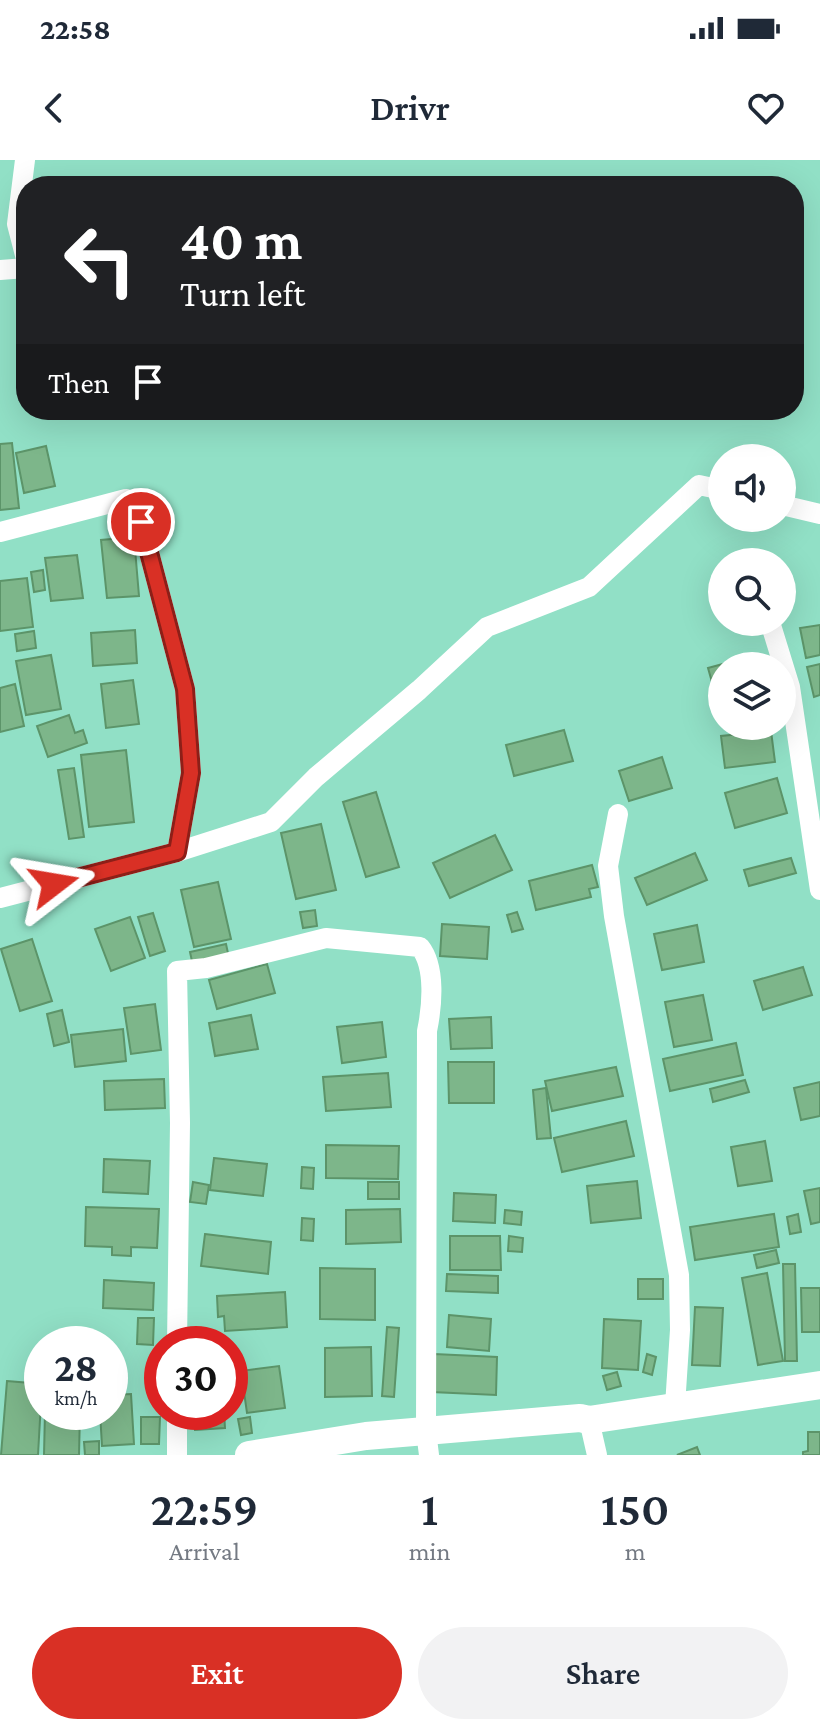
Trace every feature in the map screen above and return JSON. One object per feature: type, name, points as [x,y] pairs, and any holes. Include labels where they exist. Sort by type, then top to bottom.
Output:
[{"type":"main road","points":[[249,1455],[366,1436],[428,1443],[580,1418],[589,1420],[820,1385]]},
{"type":"street","points":[[0,898],[177,852],[271,822],[316,777],[419,690],[487,627],[589,587],[699,485],[708,487]]},
{"type":"street","points":[[0,532],[126,499],[141,522],[185,689],[191,773],[177,852]]},
{"type":"street","points":[[796,508],[820,514]]},
{"type":"street","points":[[774,636],[790,687],[820,890]]},
{"type":"street","points":[[618,814],[608,866],[614,916],[679,1275],[680,1330],[675,1406]]},
{"type":"street","points":[[177,1326],[180,1138],[177,971],[206,968],[326,938],[420,947],[425,953],[433,1000],[427,1031],[428,1443]]},
{"type":"street","points":[[589,1420],[597,1455]]},
{"type":"street","points":[[177,1430],[177,1455]]},
{"type":"building","points":[[12,443],[19,508],[0,510],[0,444]]},
{"type":"building","points":[[46,446],[55,486],[24,493],[16,453]]},
{"type":"building","points":[[134,537],[139,596],[107,598],[101,540]]},
{"type":"building","points":[[77,555],[83,598],[51,601],[45,558]]},
{"type":"building","points":[[43,570],[45,590],[34,592],[31,572]]},
{"type":"building","points":[[27,578],[33,627],[0,631],[0,581]]},
{"type":"building","points":[[820,625],[820,655],[806,658],[800,628]]},
{"type":"building","points":[[135,630],[137,663],[93,666],[91,633]]},
{"type":"building","points":[[34,631],[36,648],[17,651],[15,634]]},
{"type":"building","points":[[51,655],[61,709],[26,715],[16,661]]},
{"type":"building","points":[[820,664],[820,695],[814,697],[807,667]]},
{"type":"building","points":[[133,680],[139,724],[106,728],[101,684]]},
{"type":"building","points":[[15,684],[24,726],[0,732],[0,688]]},
{"type":"building","points":[[69,715],[75,733],[83,730],[87,743],[48,757],[37,726]]},
{"type":"building","points":[[564,730],[573,761],[514,776],[506,745]]},
{"type":"building","points":[[722,740],[772,740],[775,762],[725,768]]},
{"type":"building","points":[[126,750],[134,822],[89,827],[81,755]]},
{"type":"building","points":[[662,757],[672,788],[629,801],[619,771]]},
{"type":"building","points":[[74,768],[84,837],[69,839],[58,770]]},
{"type":"building","points":[[777,778],[787,813],[735,828],[725,793]]},
{"type":"building","points":[[376,792],[399,867],[366,877],[343,802]]},
{"type":"building","points":[[321,824],[336,890],[296,899],[281,833]]},
{"type":"building","points":[[495,835],[512,870],[450,898],[433,863]]},
{"type":"building","points":[[695,853],[707,880],[647,905],[635,878]]},
{"type":"building","points":[[791,858],[796,873],[749,886],[744,870]]},
{"type":"building","points":[[592,865],[598,887],[589,889],[591,897],[536,910],[529,881]]},
{"type":"building","points":[[218,882],[231,939],[194,947],[181,890]]},
{"type":"building","points":[[315,910],[317,926],[303,928],[300,912]]},
{"type":"building","points":[[517,912],[523,929],[512,932],[507,915]]},
{"type":"building","points":[[153,913],[165,951],[150,956],[138,917]]},
{"type":"building","points":[[130,917],[145,958],[111,971],[95,929]]},
{"type":"building","points":[[442,924],[489,927],[487,959],[440,956]]},
{"type":"building","points":[[697,925],[704,962],[662,970],[654,934]]},
{"type":"building","points":[[32,939],[52,1001],[20,1011],[1,949]]},
{"type":"building","points":[[226,944],[229,958],[193,966],[190,952]]},
{"type":"building","points":[[267,964],[275,993],[217,1009],[209,980]]},
{"type":"building","points":[[803,967],[812,995],[763,1010],[754,981]]},
{"type":"building","points":[[703,995],[712,1040],[674,1047],[665,1002]]},
{"type":"building","points":[[155,1004],[161,1050],[131,1054],[124,1008]]},
{"type":"building","points":[[62,1010],[69,1042],[54,1046],[47,1014]]},
{"type":"building","points":[[251,1015],[258,1049],[215,1056],[209,1023]]},
{"type":"building","points":[[491,1017],[492,1048],[451,1049],[449,1019]]},
{"type":"building","points":[[382,1022],[386,1057],[342,1063],[337,1027]]},
{"type":"building","points":[[123,1029],[126,1061],[75,1067],[71,1035]]},
{"type":"building","points":[[736,1043],[743,1075],[670,1091],[663,1059]]},
{"type":"building","points":[[448,1062],[494,1062],[494,1103],[449,1103]]},
{"type":"building","points":[[616,1067],[623,1096],[552,1111],[545,1081]]},
{"type":"building","points":[[388,1073],[391,1107],[326,1111],[323,1077]]},
{"type":"building","points":[[164,1079],[165,1108],[105,1110],[104,1081]]},
{"type":"building","points":[[745,1080],[749,1092],[713,1102],[710,1089]]},
{"type":"building","points":[[820,1082],[820,1116],[801,1120],[794,1088]]},
{"type":"building","points":[[546,1088],[551,1138],[537,1139],[533,1090]]},
{"type":"building","points":[[626,1121],[634,1156],[562,1172],[554,1138]]},
{"type":"building","points":[[765,1141],[772,1181],[738,1186],[731,1147]]},
{"type":"building","points":[[326,1145],[399,1146],[398,1179],[326,1178]]},
{"type":"building","points":[[214,1158],[267,1164],[263,1196],[210,1190]]},
{"type":"building","points":[[104,1159],[150,1161],[148,1194],[103,1192]]},
{"type":"building","points":[[302,1167],[314,1168],[313,1189],[301,1188]]},
{"type":"building","points":[[637,1181],[641,1218],[591,1223],[587,1186]]},
{"type":"building","points":[[193,1182],[209,1185],[206,1204],[190,1202]]},
{"type":"building","points":[[368,1182],[399,1182],[399,1199],[368,1199]]},
{"type":"building","points":[[820,1188],[820,1222],[811,1224],[804,1191]]},
{"type":"building","points":[[454,1193],[496,1195],[495,1223],[453,1221]]},
{"type":"building","points":[[86,1207],[159,1209],[157,1248],[131,1247],[131,1256],[112,1255],[112,1247],[85,1246]]},
{"type":"building","points":[[400,1209],[401,1242],[346,1244],[346,1210]]},
{"type":"building","points":[[505,1210],[522,1212],[521,1225],[504,1223]]},
{"type":"building","points":[[774,1214],[779,1247],[695,1260],[690,1227]]},
{"type":"building","points":[[798,1214],[801,1232],[790,1234],[787,1217]]},
{"type":"building","points":[[302,1218],[314,1219],[313,1241],[301,1240]]},
{"type":"building","points":[[205,1234],[271,1242],[268,1274],[201,1266]]},
{"type":"building","points":[[450,1236],[500,1236],[501,1270],[450,1270]]},
{"type":"building","points":[[509,1236],[523,1238],[522,1252],[508,1251]]},
{"type":"building","points":[[776,1250],[779,1263],[757,1268],[754,1255]]},
{"type":"building","points":[[783,1264],[795,1264],[797,1361],[785,1361]]},
{"type":"building","points":[[320,1268],[375,1269],[375,1320],[320,1319]]},
{"type":"building","points":[[767,1273],[783,1361],[758,1365],[742,1278]]},
{"type":"building","points":[[447,1274],[498,1276],[498,1293],[446,1291]]},
{"type":"building","points":[[638,1279],[663,1279],[663,1299],[638,1299]]},
{"type":"building","points":[[104,1280],[154,1283],[153,1310],[103,1308]]},
{"type":"building","points":[[801,1288],[820,1288],[820,1332],[802,1332]]},
{"type":"building","points":[[285,1292],[287,1327],[248,1330],[248,1326],[225,1326],[224,1316],[218,1317],[217,1296]]},
{"type":"building","points":[[695,1307],[723,1308],[720,1366],[692,1365]]},
{"type":"building","points":[[449,1315],[491,1319],[489,1351],[447,1347]]},
{"type":"building","points":[[138,1318],[154,1318],[154,1326],[144,1326],[144,1344],[137,1344]]},
{"type":"building","points":[[604,1319],[641,1321],[638,1370],[602,1368]]},
{"type":"building","points":[[387,1327],[399,1328],[394,1397],[382,1396]]},
{"type":"building","points":[[371,1347],[372,1396],[325,1397],[325,1348]]},
{"type":"building","points":[[434,1354],[497,1357],[496,1395],[432,1392]]},
{"type":"building","points":[[647,1354],[656,1357],[652,1375],[643,1372]]},
{"type":"building","points":[[279,1366],[285,1408],[248,1413],[248,1370]]},
{"type":"building","points":[[617,1372],[621,1386],[607,1390],[603,1376]]},
{"type":"building","points":[[7,1381],[24,1382],[24,1430],[39,1430],[38,1455],[1,1455]]},
{"type":"building","points":[[128,1394],[131,1394],[134,1444],[102,1446],[101,1430],[128,1430]]},
{"type":"building","points":[[141,1417],[144,1417],[144,1430],[160,1430],[159,1444],[141,1444]]},
{"type":"building","points":[[248,1417],[252,1433],[241,1435],[240,1430],[248,1430]]},
{"type":"building","points":[[45,1430],[80,1430],[79,1455],[44,1455]]},
{"type":"building","points":[[808,1432],[820,1432],[820,1455],[803,1455],[808,1451]]},
{"type":"building","points":[[99,1441],[99,1455],[85,1455],[84,1442]]},
{"type":"building","points":[[697,1447],[700,1455],[677,1455]]},
{"type":"route","points":[[54,884],[177,852],[191,773],[185,689],[141,522]]}]
